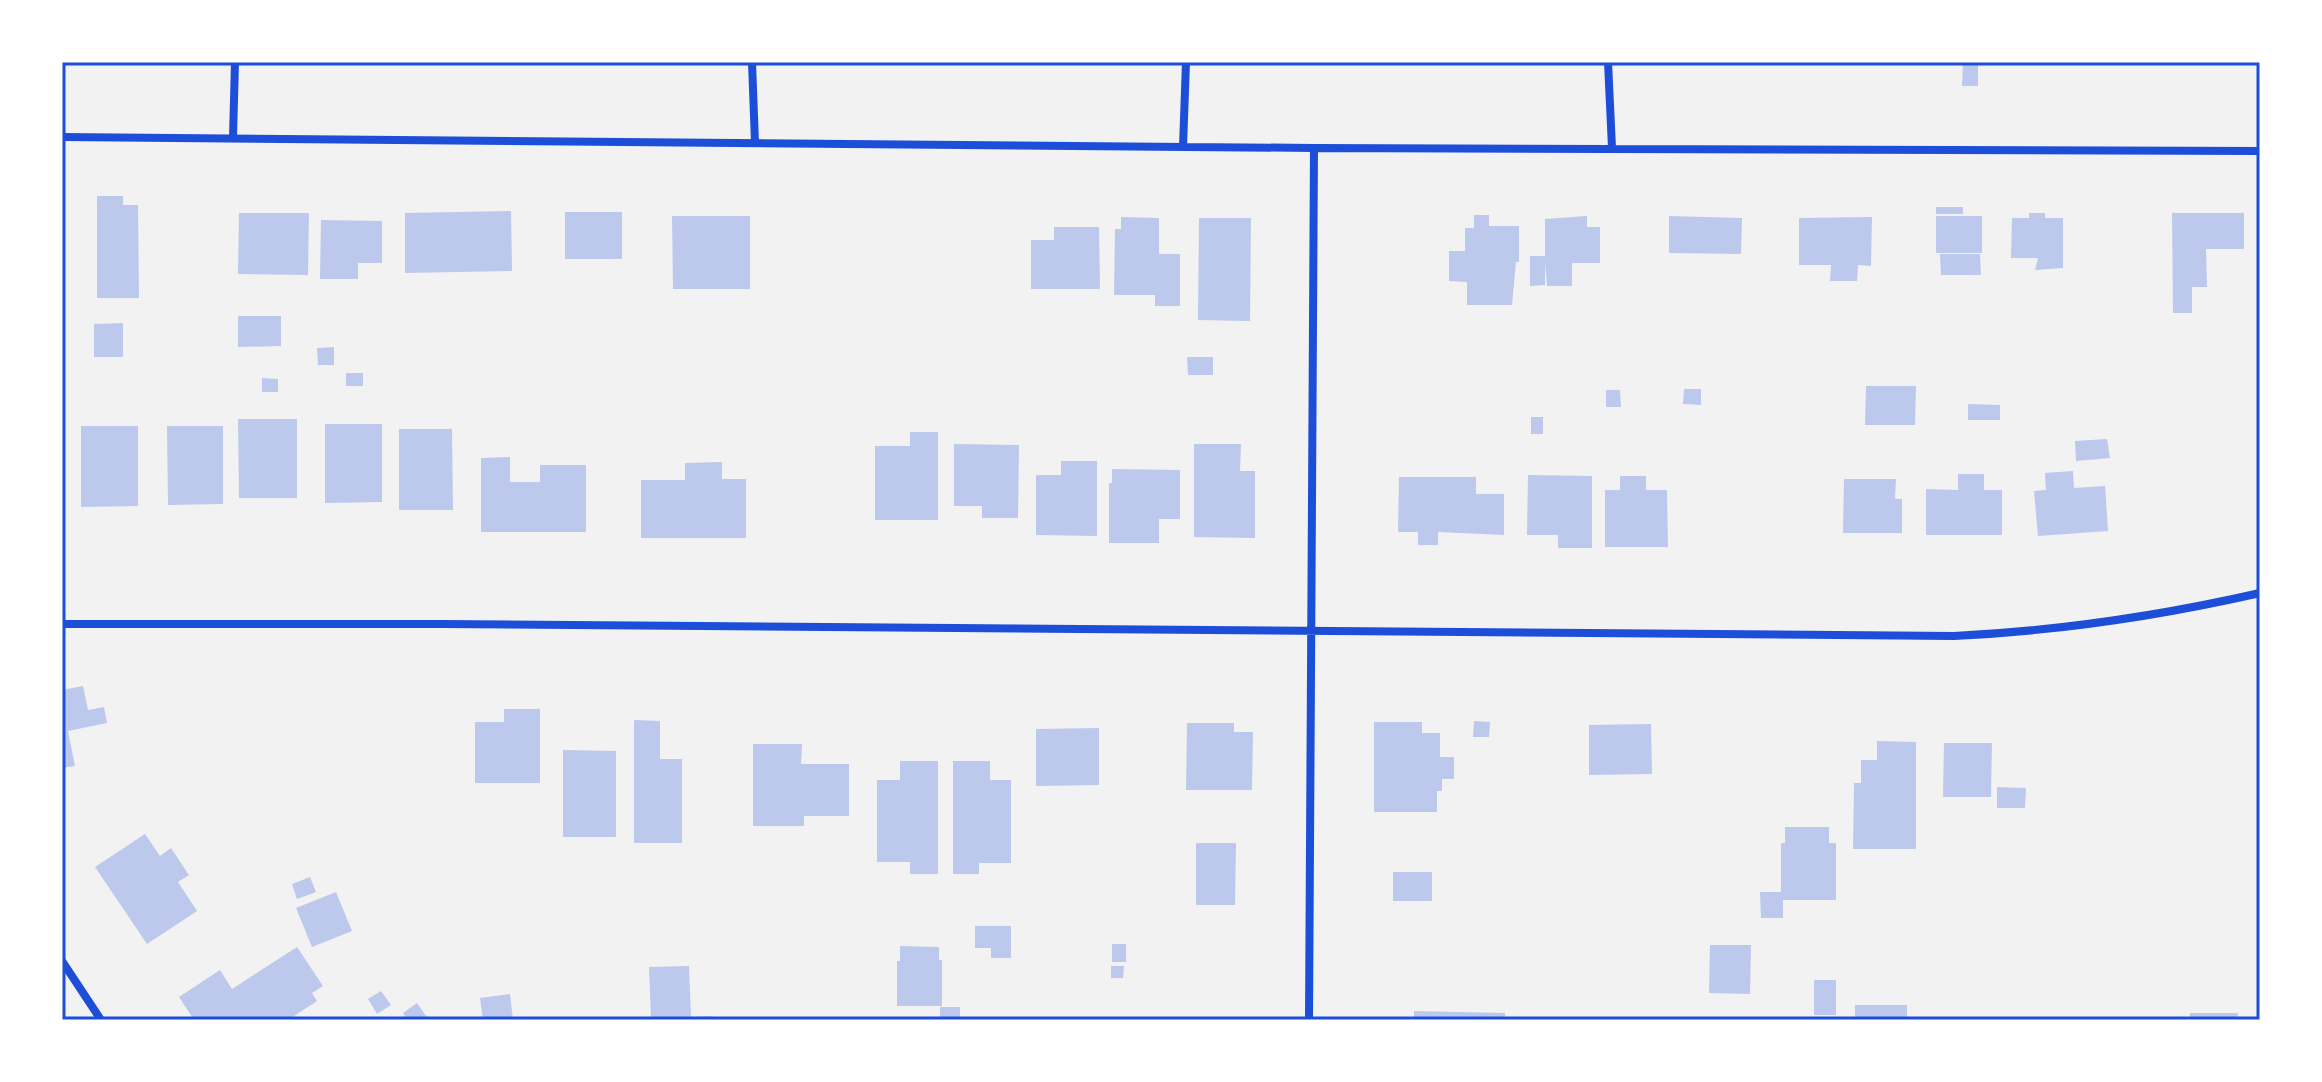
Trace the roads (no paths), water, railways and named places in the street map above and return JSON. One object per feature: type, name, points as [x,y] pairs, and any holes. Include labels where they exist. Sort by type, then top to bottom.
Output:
[{"type":"street","points":[[233,137],[235,62]]},
{"type":"street","points":[[752,62],[755,143]]},
{"type":"street","points":[[1183,147],[1186,62]]},
{"type":"street","points":[[1608,62],[1612,148]]},
{"type":"street","points":[[62,137],[1314,148],[2260,151]]},
{"type":"street","points":[[1309,1020],[1314,148]]},
{"type":"street","points":[[62,624],[1954,636],[2023,633],[2098,623],[2181,611],[2260,593]]},
{"type":"street","points":[[62,961],[101,1020]]}]
